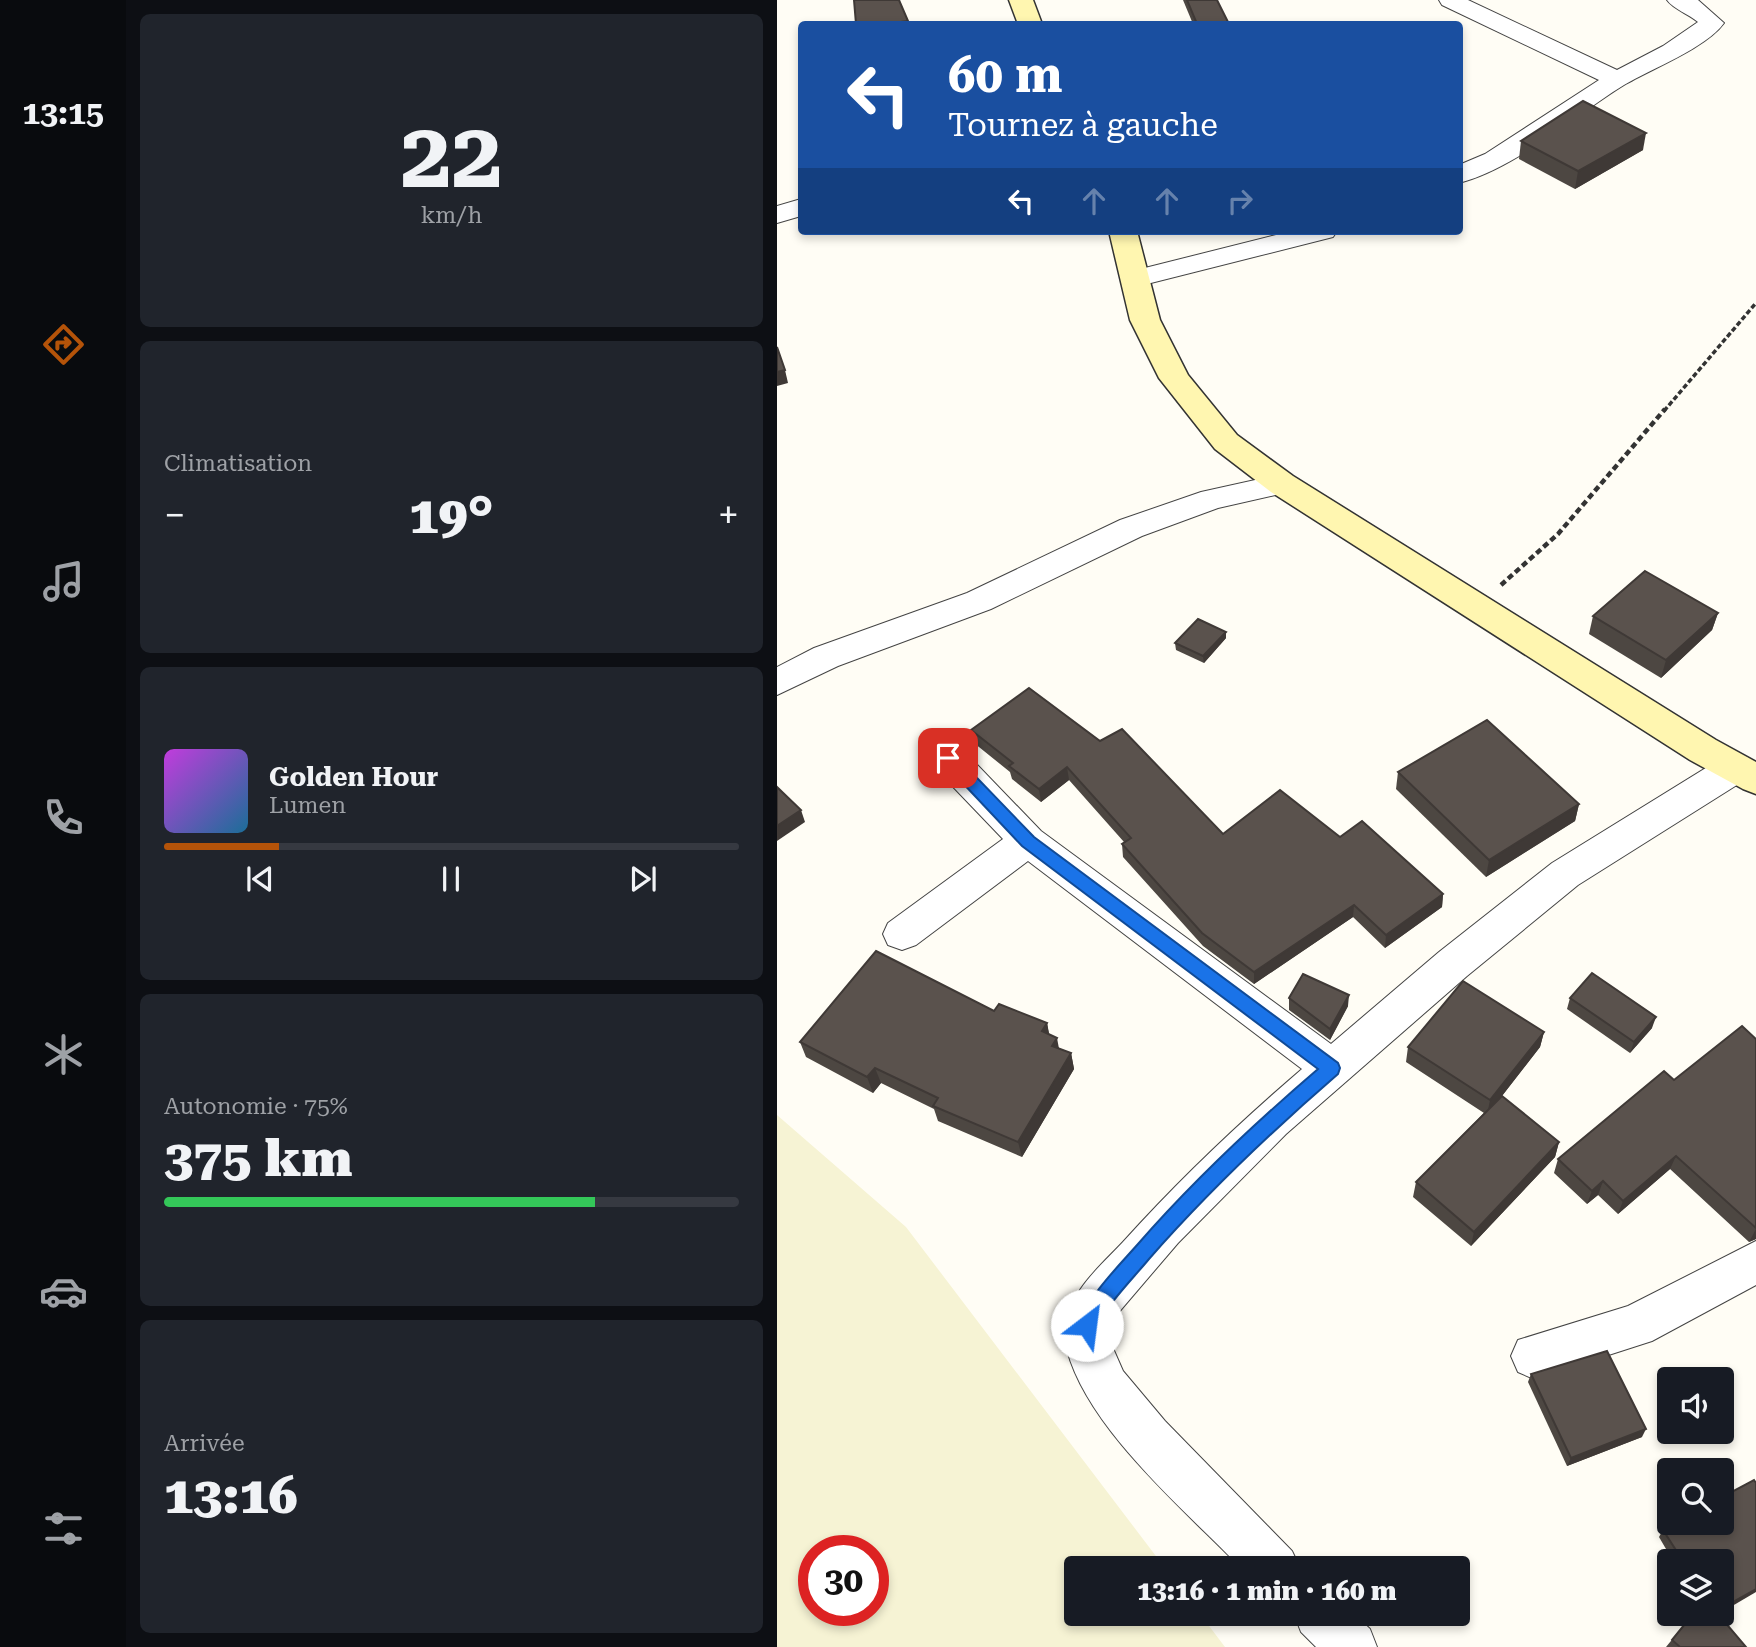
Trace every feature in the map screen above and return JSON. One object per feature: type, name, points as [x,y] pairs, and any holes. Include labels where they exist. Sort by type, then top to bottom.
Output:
[{"type":"street","points":[[1021,0],[1029,21]]},
{"type":"street","points":[[1450,0],[1617,79]]},
{"type":"street","points":[[1463,172],[1494,159],[1617,79],[1671,51],[1712,23],[1695,7],[1678,0]]},
{"type":"street","points":[[1124,235],[1145,320],[1174,378],[1226,442],[1282,484],[1746,774],[1566,874],[1453,964],[1271,1121],[1163,1229],[1097,1304],[1087,1325],[1089,1349],[1107,1387],[1148,1438],[1263,1556]]},
{"type":"street","points":[[1136,278],[1308,235]]},
{"type":"street","points":[[777,682],[826,657],[979,601],[1132,528],[1212,499],[1282,484]]},
{"type":"street","points":[[948,758],[1028,841],[1332,1068]]},
{"type":"street","points":[[902,934],[1028,841]]},
{"type":"street","points":[[1534,1356],[1636,1325],[1756,1262]]},
{"type":"street","points":[[1331,1626],[1352,1647]]},
{"type":"path","points":[[1476,607],[1558,534],[1756,303]]},
{"type":"shaded area","points":[[777,1115],[906,1227],[1156,1556],[1064,1556],[1064,1626],[1209,1626],[1225,1647],[777,1647]]},
{"type":"building","points":[[854,0],[899,0],[908,21],[856,21]]},
{"type":"building","points":[[1187,0],[1217,0],[1228,21],[1196,21]]},
{"type":"building","points":[[1583,101],[1646,133],[1578,171],[1521,141]]},
{"type":"building","points":[[777,347],[785,370],[777,372]]},
{"type":"building","points":[[1645,571],[1718,613],[1666,660],[1593,616]]},
{"type":"building","points":[[1198,619],[1226,632],[1203,656],[1175,643]]},
{"type":"building","points":[[1029,688],[1100,741],[1122,729],[1223,834],[1280,790],[1340,837],[1362,821],[1443,894],[1386,935],[1354,905],[1254,972],[1202,933],[1122,844],[1131,838],[1067,767],[1039,789],[1009,766],[1013,763],[971,730]]},
{"type":"building","points":[[1487,720],[1579,804],[1489,860],[1398,772]]},
{"type":"building","points":[[777,787],[801,810],[777,826]]},
{"type":"building","points":[[876,951],[994,1011],[999,1004],[1047,1023],[1042,1031],[1057,1038],[1052,1046],[1071,1053],[1018,1142],[933,1106],[938,1098],[875,1068],[867,1077],[800,1042]]},
{"type":"building","points":[[1592,973],[1656,1017],[1634,1042],[1570,998]]},
{"type":"building","points":[[1303,974],[1349,995],[1330,1029],[1289,998]]},
{"type":"building","points":[[1463,981],[1544,1032],[1490,1100],[1408,1047]]},
{"type":"building","points":[[1742,1026],[1756,1039],[1756,1228],[1676,1156],[1623,1201],[1603,1181],[1592,1191],[1558,1159],[1664,1071],[1674,1080]]},
{"type":"building","points":[[1502,1096],[1559,1142],[1474,1232],[1416,1182]]},
{"type":"building","points":[[1607,1351],[1646,1429],[1571,1458],[1531,1374]]},
{"type":"building","points":[[1754,1480],[1756,1483],[1756,1589],[1734,1601],[1734,1549],[1675,1549],[1666,1535],[1734,1535],[1734,1491]]},
{"type":"building","points":[[1683,1626],[1728,1626],[1746,1647],[1680,1647],[1672,1640]]},
{"type":"route","points":[[948,758],[1028,841],[1332,1068],[1271,1121],[1163,1229],[1097,1304],[1087,1325]]}]
